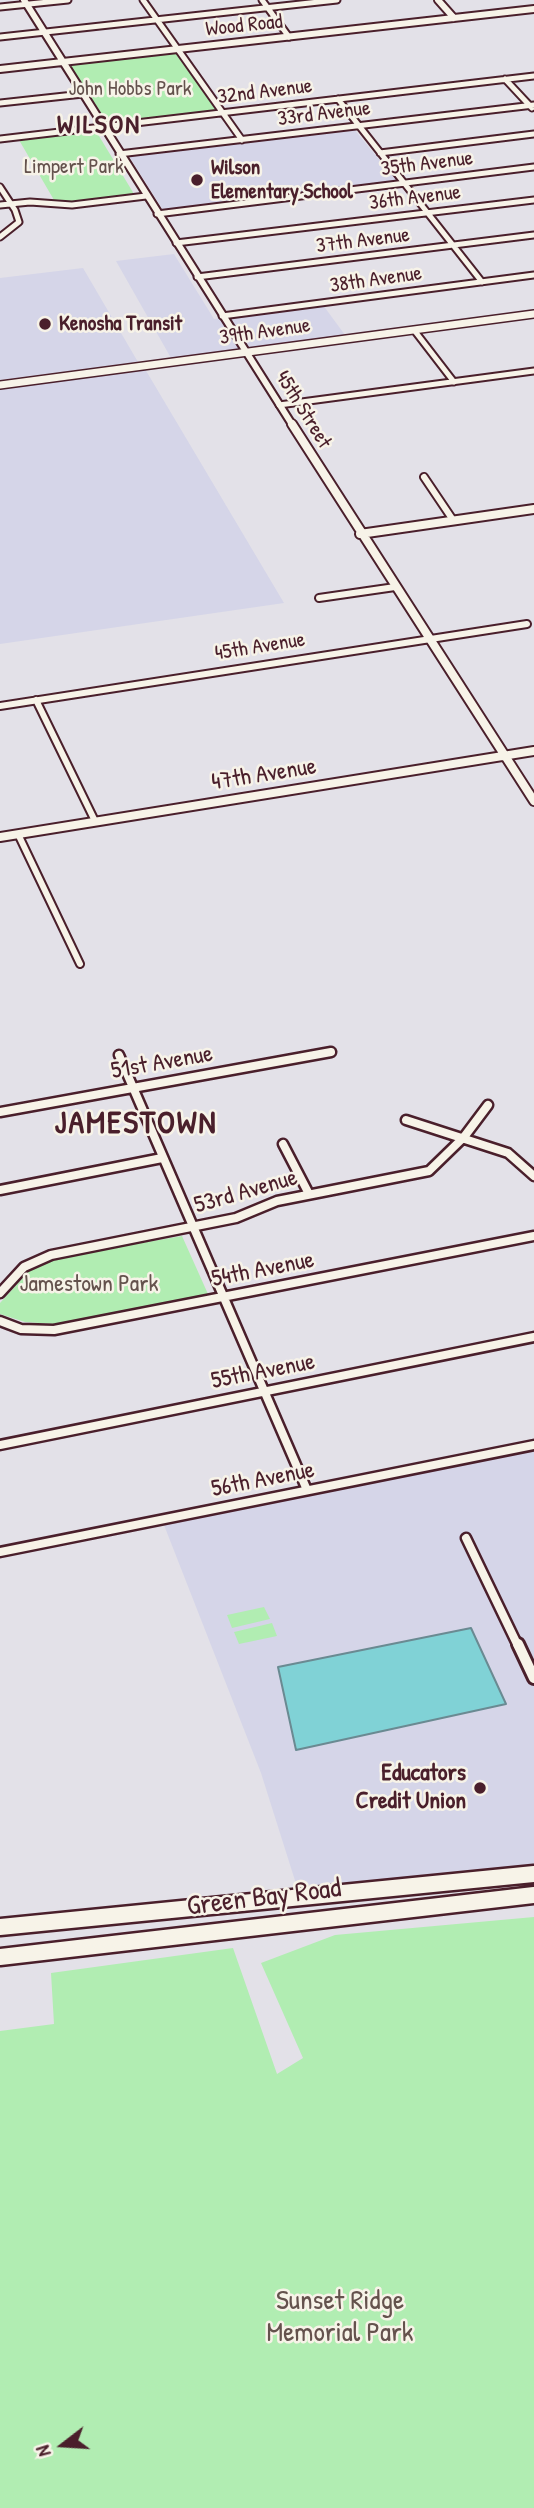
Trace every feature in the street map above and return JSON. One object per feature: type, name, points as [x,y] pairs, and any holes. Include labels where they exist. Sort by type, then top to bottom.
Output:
[{"type":"main road","name":"39th Avenue","points":[[0,385],[534,314]]},
{"type":"main road","name":"Green Bay Road","points":[[29,1924],[534,1874]]},
{"type":"main road","name":"Green Bay Road","points":[[0,1957],[534,1895]]},
{"type":"main road","points":[[0,1924],[29,1924]]},
{"type":"street","points":[[0,7],[26,2],[68,0]]},
{"type":"street","points":[[143,0],[242,140]]},
{"type":"street","points":[[262,0],[289,37]]},
{"type":"street","points":[[0,37],[337,0]]},
{"type":"street","points":[[438,0],[454,18]]},
{"type":"street","name":"45th Street","points":[[26,2],[197,278],[534,801]]},
{"type":"street","name":"Wood Road","points":[[0,69],[534,9]]},
{"type":"street","name":"32nd Avenue","points":[[0,139],[534,76]]},
{"type":"street","points":[[505,79],[533,107]]},
{"type":"street","points":[[0,103],[83,94]]},
{"type":"street","points":[[338,99],[482,282]]},
{"type":"street","name":"33rd Avenue","points":[[119,154],[533,107]]},
{"type":"street","points":[[380,153],[534,134]]},
{"type":"street","name":"35th Avenue","points":[[157,214],[534,167]]},
{"type":"street","points":[[0,187],[19,222],[0,237]]},
{"type":"street","points":[[0,205],[10,202],[37,202],[72,205],[146,196]]},
{"type":"street","name":"36th Avenue","points":[[176,243],[534,200]]},
{"type":"street","name":"37th Avenue","points":[[197,278],[534,235]]},
{"type":"street","name":"38th Avenue","points":[[222,316],[534,275]]},
{"type":"street","points":[[414,330],[454,382]]},
{"type":"street","points":[[279,405],[534,371]]},
{"type":"street","points":[[424,477],[453,520]]},
{"type":"street","points":[[360,534],[534,509]]},
{"type":"street","points":[[319,598],[395,587]]},
{"type":"street","name":"45th Avenue","points":[[0,706],[527,624]]},
{"type":"street","points":[[36,700],[95,821]]},
{"type":"street","name":"47th Avenue","points":[[0,837],[534,751]]},
{"type":"street","points":[[18,834],[80,964]]},
{"type":"street","name":"51st Avenue","points":[[0,1112],[331,1052]]},
{"type":"street","points":[[119,1055],[307,1490]]},
{"type":"street","name":"53rd Avenue","points":[[0,1293],[24,1267],[51,1255],[236,1218],[277,1201],[429,1171],[464,1137],[488,1105]]},
{"type":"street","points":[[406,1120],[508,1153],[534,1176]]},
{"type":"street","points":[[283,1144],[309,1194]]},
{"type":"street","points":[[0,1190],[162,1158]]},
{"type":"street","name":"54th Avenue","points":[[0,1321],[21,1329],[54,1330],[534,1236]]},
{"type":"street","name":"55th Avenue","points":[[0,1445],[534,1337]]},
{"type":"street","name":"56th Avenue","points":[[0,1552],[534,1445]]},
{"type":"street","points":[[466,1538],[534,1678]]},
{"type":"shaded area","points":[[353,128],[397,181],[163,210],[129,156]]},
{"type":"shaded area","points":[[174,254],[214,319],[323,305],[345,335],[171,358],[116,261]]},
{"type":"shaded area","points":[[83,268],[138,362],[0,380],[0,278]]},
{"type":"shaded area","points":[[145,369],[284,603],[0,644],[0,388]]},
{"type":"shaded area","points":[[534,1450],[534,1866],[298,1890],[261,1773],[164,1525]]},
{"type":"green space","name":"John Hobbs Park","points":[[174,51],[218,112],[109,125],[68,63]]},
{"type":"green space","name":"Limpert Park","points":[[96,131],[134,194],[69,202],[54,200],[19,140]]},
{"type":"green space","name":"Jamestown Park","points":[[182,1236],[208,1294],[54,1324],[25,1322],[0,1314],[0,1303],[30,1270],[54,1258]]},
{"type":"green space","points":[[264,1607],[270,1619],[232,1628],[227,1615]]},
{"type":"green space","points":[[272,1623],[277,1636],[239,1644],[234,1632]]},
{"type":"green space","name":"Sunset Ridge Memorial Park","points":[[534,1917],[534,2508],[0,2508],[0,2031],[54,2024],[51,1973],[233,1948],[277,2074],[303,2058],[261,1963],[335,1935]]},
{"type":"water","points":[[471,1628],[506,1704],[296,1750],[278,1667]]},
{"type":"place","name":"Wilson Elementary School","points":[[197,180]]},
{"type":"place","name":"Kenosha Transit","points":[[45,324]]},
{"type":"place","name":"Educators Credit Union","points":[[480,1788]]},
{"type":"district","name":"WILSON","points":[[99,126]]},
{"type":"district","name":"JAMESTOWN","points":[[136,1124]]}]
